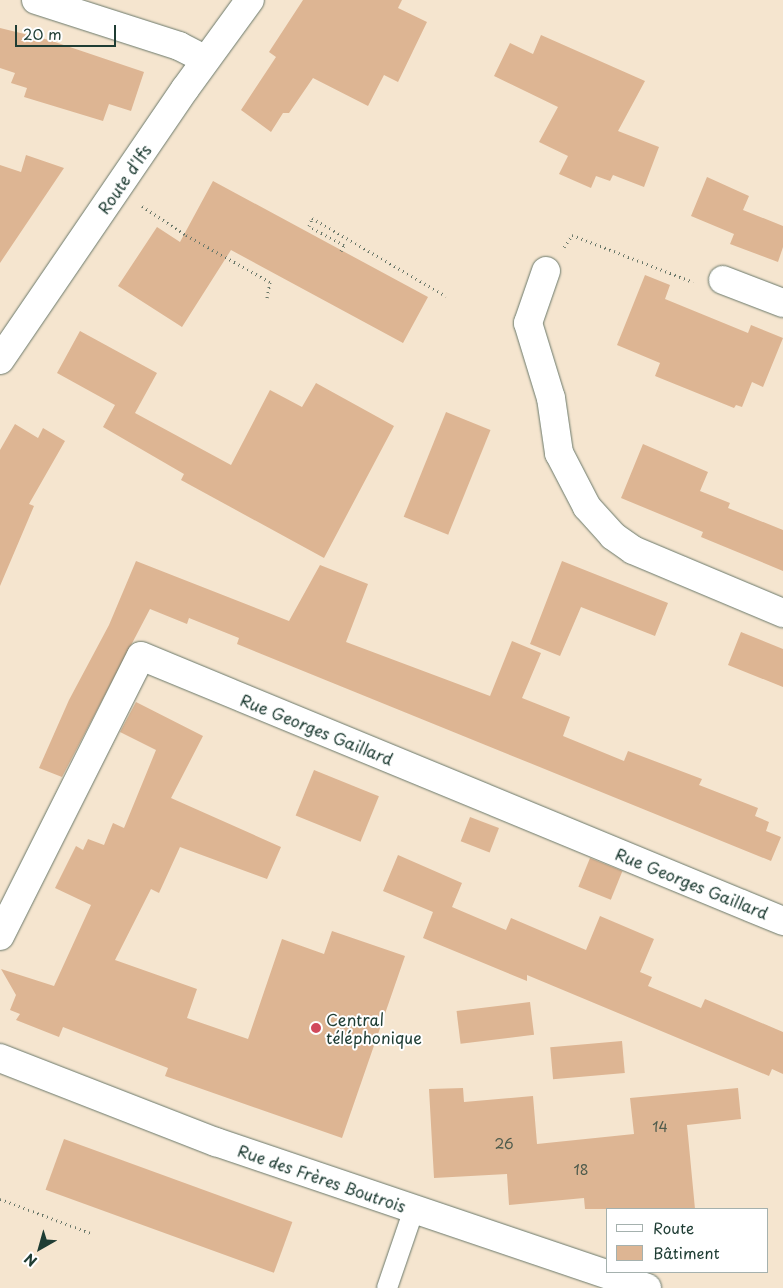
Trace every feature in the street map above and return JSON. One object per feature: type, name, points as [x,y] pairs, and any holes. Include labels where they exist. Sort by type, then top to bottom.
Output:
[{"type":"street","points":[[36,0],[83,7],[179,46],[206,60]]},
{"type":"street","name":"Route d'Ifs","points":[[0,360],[117,188],[250,0]]},
{"type":"street","points":[[546,271],[528,323],[551,398],[559,452],[588,507],[612,536],[632,550],[783,613]]},
{"type":"street","points":[[722,280],[783,303]]},
{"type":"street","name":"Rue Georges Gaillard","points":[[0,936],[141,656],[783,921]]},
{"type":"street","name":"Rue des Frères Boutrois","points":[[0,1058],[216,1142],[647,1288]]},
{"type":"lane","points":[[387,1288],[414,1209]]},
{"type":"path","points":[[117,188],[186,235],[270,282],[267,298]]},
{"type":"path","points":[[341,250],[344,245],[309,226],[312,218],[446,296]]},
{"type":"path","points":[[546,271],[572,235],[710,288],[722,280]]},
{"type":"path","points":[[0,1199],[93,1234]]},
{"type":"building","points":[[303,0],[402,0],[398,8],[427,22],[398,82],[384,75],[368,106],[313,78],[289,113],[283,113],[271,132],[241,110],[276,57],[269,52]]},
{"type":"building","points":[[0,28],[49,40],[144,72],[131,111],[109,104],[103,121],[24,97],[27,88],[11,83],[15,73],[0,68]]},
{"type":"building","points":[[541,35],[645,81],[618,131],[659,147],[644,187],[613,175],[610,181],[596,176],[591,188],[559,174],[568,156],[539,142],[558,107],[494,76],[510,43],[533,54]]},
{"type":"building","points":[[26,155],[64,168],[0,263],[0,165],[21,172]]},
{"type":"building","points":[[707,177],[749,196],[743,210],[783,226],[783,247],[778,262],[730,244],[734,234],[691,216]]},
{"type":"building","points":[[213,181],[428,297],[403,343],[231,250],[182,327],[118,286],[157,227],[180,242]]},
{"type":"building","points":[[645,275],[670,285],[665,299],[748,333],[751,325],[783,338],[763,387],[752,382],[742,407],[736,405],[734,408],[655,376],[660,363],[617,345]]},
{"type":"building","points":[[80,331],[157,373],[135,413],[231,465],[270,390],[302,407],[316,383],[394,426],[324,558],[181,480],[184,474],[103,427],[115,405],[57,373]]},
{"type":"building","points":[[446,412],[491,430],[448,535],[404,517]]},
{"type":"building","points":[[15,424],[38,438],[43,428],[65,441],[29,504],[34,506],[0,586],[0,450]]},
{"type":"building","points":[[643,444],[708,472],[700,491],[730,503],[728,508],[783,530],[783,571],[701,537],[703,532],[621,498]]},
{"type":"building","points":[[136,561],[289,621],[320,565],[368,584],[346,642],[490,696],[512,641],[541,653],[522,698],[570,717],[563,736],[624,761],[628,751],[702,779],[699,785],[758,808],[755,816],[769,822],[766,831],[781,837],[771,861],[237,644],[239,638],[189,618],[187,624],[150,609],[62,777],[39,768],[69,700],[109,625]]},
{"type":"building","points":[[562,561],[668,603],[655,636],[581,607],[560,656],[530,644]]},
{"type":"building","points":[[741,632],[783,649],[783,687],[728,665]]},
{"type":"building","points":[[136,702],[203,736],[171,798],[281,847],[267,879],[180,847],[159,893],[151,889],[115,960],[197,989],[187,1018],[248,1039],[282,939],[324,954],[332,931],[405,956],[342,1138],[165,1076],[168,1068],[63,1027],[59,1037],[16,1020],[20,1014],[10,1010],[16,995],[1,969],[54,986],[91,905],[55,888],[76,846],[83,850],[88,839],[104,845],[113,823],[124,828],[156,750],[120,732]]},
{"type":"building","points":[[314,770],[379,796],[361,842],[296,815]]},
{"type":"building","points":[[470,817],[499,828],[490,852],[461,841]]},
{"type":"building","points":[[398,855],[462,883],[452,907],[506,930],[511,918],[586,950],[600,916],[654,939],[640,972],[652,977],[648,986],[701,1008],[705,999],[783,1032],[783,1074],[772,1069],[769,1076],[527,975],[527,981],[423,938],[433,912],[383,891]]},
{"type":"building","points":[[590,858],[622,871],[611,900],[578,887]]},
{"type":"building","points":[[530,1002],[534,1035],[461,1044],[457,1011]]},
{"type":"building","points":[[622,1041],[625,1073],[553,1079],[550,1047]]},
{"type":"building","points":[[463,1088],[464,1102],[533,1096],[537,1144],[634,1134],[630,1098],[738,1088],[741,1119],[687,1125],[695,1208],[585,1209],[584,1198],[509,1205],[507,1174],[434,1178],[429,1089]]},
{"type":"building","points":[[64,1139],[292,1222],[274,1273],[46,1190]]},
{"type":"place","name":"Central téléphonique","points":[[316,1028]]}]
